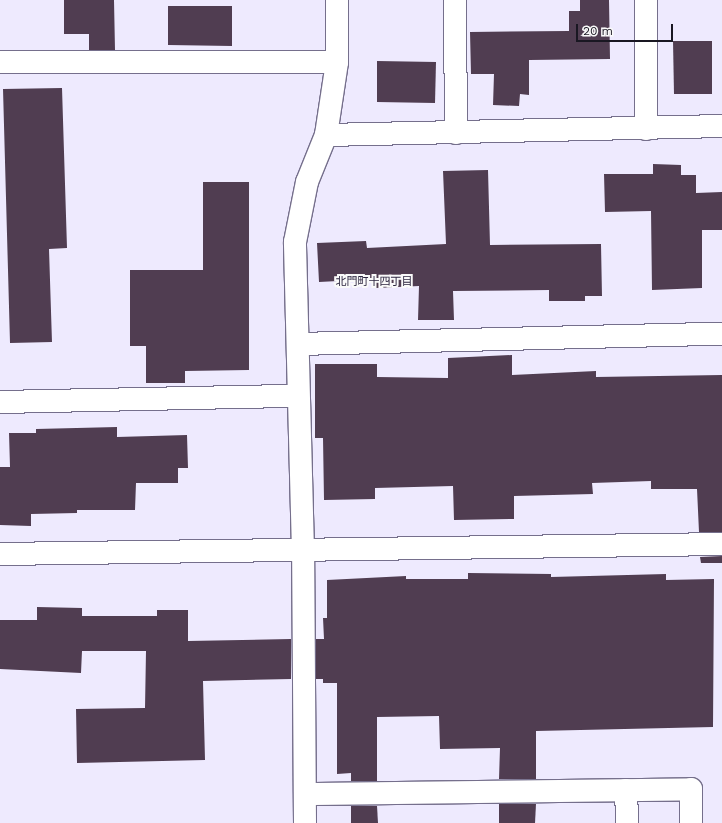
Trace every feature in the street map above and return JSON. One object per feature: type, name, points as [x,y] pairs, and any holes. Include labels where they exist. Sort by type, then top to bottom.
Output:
[{"type":"street","points":[[305,823],[303,551],[297,396],[298,344],[295,242],[307,182],[326,135],[337,62],[337,0]]},
{"type":"street","points":[[454,0],[456,133]]},
{"type":"street","points":[[646,0],[646,129]]},
{"type":"street","points":[[0,62],[337,62]]},
{"type":"street","points":[[326,135],[646,129],[722,126]]},
{"type":"street","points":[[298,344],[722,334]]},
{"type":"street","points":[[0,402],[297,396]]},
{"type":"street","points":[[0,554],[722,544]]},
{"type":"street","points":[[305,794],[691,789],[691,823]]},
{"type":"street","points":[[626,790],[627,823]]},
{"type":"building","points":[[64,0],[114,0],[115,50],[89,50],[89,34],[64,34]]},
{"type":"building","points":[[580,0],[609,0],[610,59],[529,60],[529,95],[520,94],[519,106],[493,105],[494,74],[471,74],[470,32],[569,31],[569,11],[580,11]]},
{"type":"building","points":[[168,6],[232,6],[232,46],[168,45]]},
{"type":"building","points":[[673,41],[712,41],[712,94],[674,94]]},
{"type":"building","points":[[377,61],[436,62],[435,103],[377,102]]},
{"type":"building","points":[[62,88],[67,248],[49,249],[52,342],[10,343],[3,89]]},
{"type":"building","points":[[653,164],[681,165],[681,175],[696,175],[696,193],[722,192],[722,230],[702,230],[702,288],[652,290],[651,211],[605,212],[604,174],[653,174]]},
{"type":"building","points":[[488,170],[490,245],[601,244],[602,296],[585,296],[585,301],[549,301],[549,290],[453,291],[454,320],[418,320],[419,286],[376,288],[376,279],[319,282],[317,243],[366,241],[367,248],[446,244],[443,171]]},
{"type":"building","points":[[203,182],[249,182],[249,370],[185,371],[185,383],[146,383],[146,346],[130,346],[130,270],[203,270]]},
{"type":"building","points":[[512,355],[512,375],[596,371],[596,377],[722,375],[722,532],[699,532],[697,489],[651,489],[651,481],[592,483],[593,494],[514,496],[514,519],[454,520],[453,486],[375,488],[375,499],[324,500],[323,438],[315,438],[315,364],[377,364],[377,377],[448,378],[448,358]]},
{"type":"building","points":[[117,427],[117,437],[187,435],[188,468],[178,468],[178,483],[136,483],[135,510],[77,510],[77,513],[31,514],[31,526],[0,525],[0,467],[10,467],[9,433],[36,433],[36,429]]},
{"type":"building","points":[[722,556],[722,563],[701,563],[700,557]]},
{"type":"building","points":[[468,573],[551,574],[551,577],[666,574],[666,580],[714,579],[713,727],[536,731],[536,779],[499,779],[500,748],[440,749],[439,716],[377,717],[377,781],[351,781],[351,773],[337,774],[337,683],[323,683],[323,679],[316,679],[316,639],[324,639],[323,618],[327,618],[327,580],[406,576],[406,579],[468,579]]},
{"type":"building","points":[[37,607],[82,608],[82,616],[157,616],[157,610],[188,610],[188,641],[291,639],[291,679],[203,681],[205,760],[77,763],[76,709],[145,708],[146,651],[82,651],[81,673],[0,669],[0,620],[37,620]]},
{"type":"building","points":[[499,804],[536,804],[535,823],[499,823]]},
{"type":"building","points":[[351,806],[377,806],[378,823],[351,823]]},
{"type":"district","name":"北門町十四丁目","points":[[374,282]]}]
